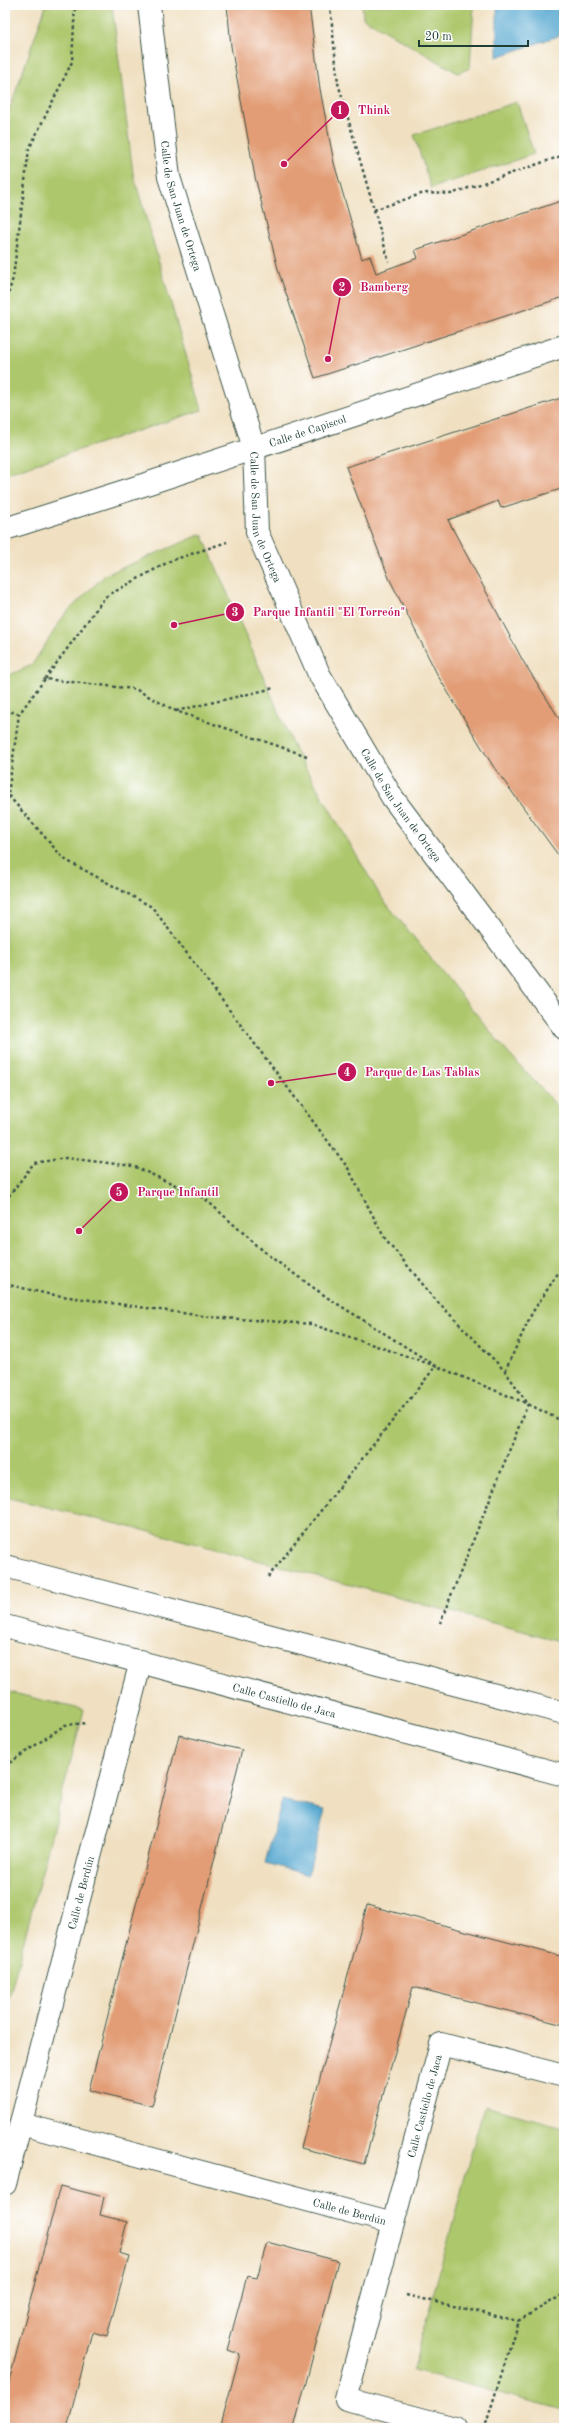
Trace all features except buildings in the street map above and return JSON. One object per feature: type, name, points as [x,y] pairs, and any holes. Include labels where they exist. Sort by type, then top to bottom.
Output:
[{"type":"street","name":"Calle de San Juan de Ortega","points":[[149,5],[168,177],[254,448],[257,532],[319,674],[392,797],[564,1028]]},
{"type":"street","name":"Calle de Capiscol","points":[[5,529],[564,346]]},
{"type":"street","points":[[5,1566],[564,1713]]},
{"type":"street","name":"Calle Castiello de Jaca","points":[[5,1626],[141,1660],[564,1775]]},
{"type":"street","name":"Calle de Berdún","points":[[5,2184],[141,1660]]},
{"type":"street","name":"Calle Castiello de Jaca","points":[[393,2223],[441,2044],[564,2076]]},
{"type":"street","name":"Calle de Berdún","points":[[21,2124],[393,2223],[346,2399],[455,2428]]},
{"type":"path","points":[[5,305],[13,278],[29,149],[72,62],[75,5]]},
{"type":"path","points":[[330,5],[338,83],[389,262]]},
{"type":"path","points":[[374,210],[424,193],[451,194],[564,155]]},
{"type":"path","points":[[212,546],[170,561],[105,597],[19,714],[8,795],[64,860],[152,907],[348,1168],[384,1237],[434,1298],[505,1371],[528,1404]]},
{"type":"path","points":[[45,679],[135,689],[176,711],[307,756]]},
{"type":"path","points":[[176,711],[274,688]]},
{"type":"path","points":[[5,710],[19,714]]},
{"type":"path","points":[[5,1201],[34,1163],[66,1158],[134,1166],[204,1198],[274,1259],[328,1298],[436,1366]]},
{"type":"path","points":[[505,1371],[532,1313],[564,1264]]},
{"type":"path","points":[[5,1284],[48,1294],[210,1317],[311,1324],[436,1366],[528,1404],[564,1422]]},
{"type":"path","points":[[268,1576],[436,1366]]},
{"type":"path","points":[[440,1623],[528,1404]]},
{"type":"path","points":[[5,1766],[65,1724],[88,1723]]},
{"type":"path","points":[[376,2288],[518,2321]]},
{"type":"path","points":[[485,2428],[518,2321],[564,2294]]},
{"type":"green space","points":[[46,5],[112,5],[133,173],[202,410],[5,474],[5,122]]},
{"type":"green space","points":[[362,5],[474,5],[470,68],[458,73],[363,18]]},
{"type":"green space","points":[[517,102],[534,154],[431,188],[414,135]]},
{"type":"green space","points":[[202,534],[295,750],[381,897],[508,1053],[564,1113],[564,1642],[163,1535],[5,1497],[5,677],[32,665],[65,614],[105,575]]},
{"type":"green space","points":[[5,1691],[84,1710],[5,2013]]},
{"type":"green space","points":[[484,2106],[564,2127],[564,2410],[413,2370]]},
{"type":"water","points":[[497,5],[564,5],[564,34],[497,57]]},
{"type":"water","points":[[282,1800],[325,1810],[308,1875],[265,1863]]},
{"type":"place","name":"Think","points":[[284,164]]},
{"type":"place","name":"Bamberg","points":[[328,359]]},
{"type":"place","name":"Parque Infantil \"El Torreón\"","points":[[174,625]]},
{"type":"place","name":"Parque de Las Tablas","points":[[271,1083]]},
{"type":"place","name":"Parque Infantil","points":[[79,1231]]}]
